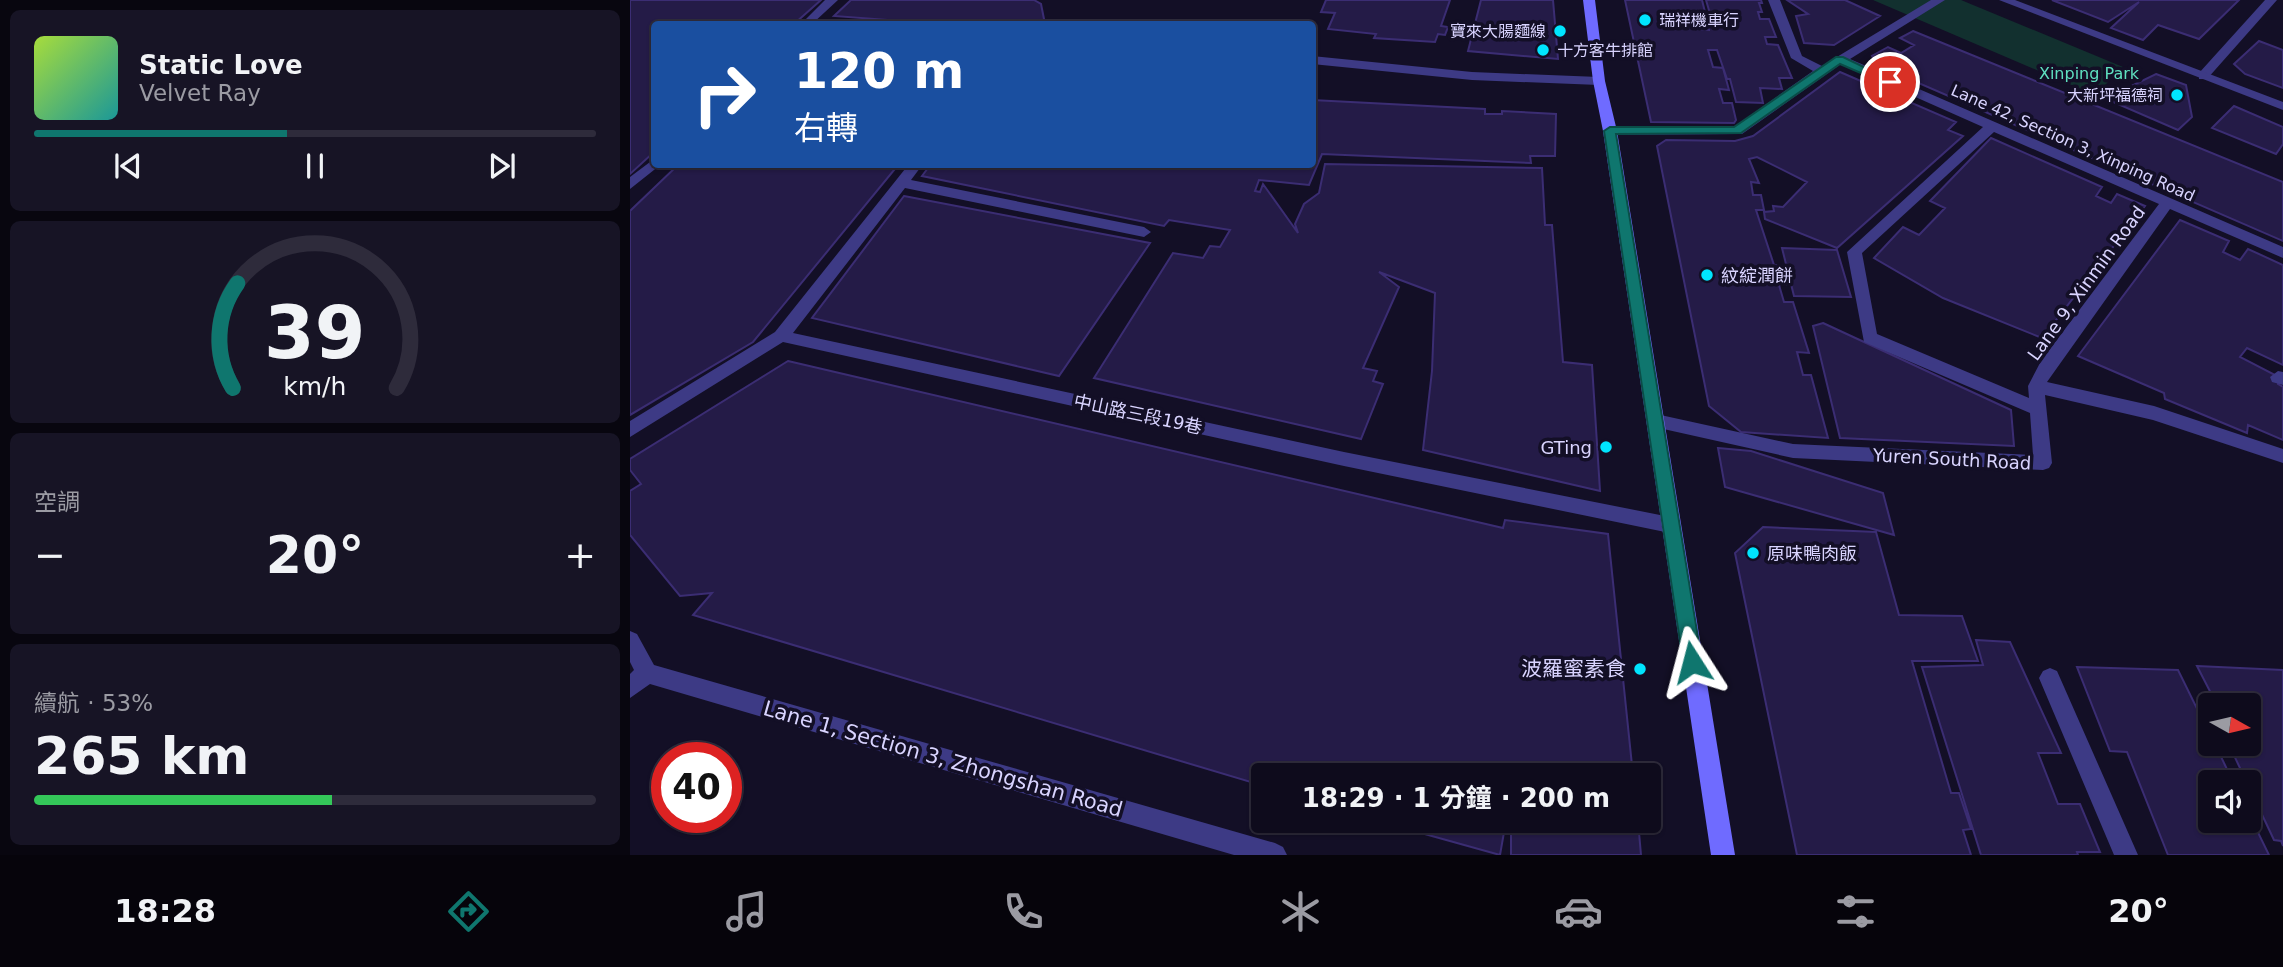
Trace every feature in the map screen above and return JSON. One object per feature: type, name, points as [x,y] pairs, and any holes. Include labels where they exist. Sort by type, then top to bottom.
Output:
[{"type":"street","points":[[810,21],[832,0]]},
{"type":"street","points":[[1589,0],[1599,81],[1610,131],[1723,855]]},
{"type":"street","points":[[1774,0],[1797,58],[1822,71]]},
{"type":"street","points":[[1610,131],[1737,131],[1839,59],[1939,0]]},
{"type":"street","points":[[2005,0],[2283,106]]},
{"type":"street","points":[[2203,75],[2271,0]]},
{"type":"street","name":"Lane 42, Section 3, Xinping Road","points":[[1839,59],[2283,253]]},
{"type":"street","points":[[1316,60],[1472,76],[1599,81]]},
{"type":"street","points":[[1991,127],[1854,252],[1870,338],[2038,409]]},
{"type":"street","points":[[630,186],[651,166]]},
{"type":"street","points":[[630,430],[781,336],[914,168]]},
{"type":"street","points":[[902,183],[1144,232]]},
{"type":"street","name":"Lane 9, Xinmin Road","points":[[2036,386],[2047,365],[2167,204]]},
{"type":"street","name":"中山路三段19巷","points":[[781,336],[1330,456],[1670,525]]},
{"type":"street","points":[[2036,386],[2154,413],[2283,456]]},
{"type":"street","name":"Yuren South Road","points":[[1656,421],[1793,451],[2043,463],[2036,386]]},
{"type":"street","name":"Lane 1, Section 3, Zhongshan Road","points":[[630,641],[638,680],[1275,855]]},
{"type":"street","points":[[2050,678],[2126,855]]},
{"type":"green space","name":"Xinping Park","points":[[1873,0],[1961,0],[2123,67],[2095,95]]},
{"type":"building","points":[[630,0],[821,0],[797,21],[651,21],[651,155],[630,174]]},
{"type":"building","points":[[851,0],[1034,0],[1041,4],[1044,21],[902,21],[834,16]]},
{"type":"building","points":[[1326,0],[1450,0],[1441,26],[1448,27],[1445,35],[1438,34],[1435,42],[1374,38],[1376,34],[1328,29],[1335,13],[1321,12]]},
{"type":"building","points":[[1481,0],[1553,0],[1558,59],[1468,51]]},
{"type":"building","points":[[1625,0],[1702,0],[1705,12],[1697,12],[1700,29],[1709,30],[1709,23],[1713,24],[1706,0],[1761,0],[1762,3],[1759,3],[1762,12],[1758,12],[1760,19],[1769,19],[1776,37],[1765,37],[1767,44],[1778,45],[1792,78],[1779,78],[1782,89],[1760,88],[1763,103],[1736,102],[1730,79],[1727,79],[1717,50],[1708,50],[1713,67],[1723,68],[1729,90],[1719,89],[1723,103],[1732,103],[1736,120],[1734,123],[1651,122]]},
{"type":"building","points":[[1787,0],[1845,0],[1880,16],[1834,45],[1804,43],[1796,16],[1808,14]]},
{"type":"building","points":[[2052,0],[2239,0],[2199,39],[2158,25],[2143,40],[2111,28],[2139,2],[2108,22]]},
{"type":"building","points":[[1913,31],[2283,182],[2283,241],[1877,65],[1872,56],[1888,47],[1901,53],[1914,45],[1900,38]]},
{"type":"building","points":[[2259,41],[2283,50],[2283,88],[2245,74],[2234,64]]},
{"type":"building","points":[[1840,72],[1956,122],[1948,130],[1963,136],[1837,248],[1765,219],[1764,212],[1774,211],[1773,206],[1783,207],[1807,182],[1757,157],[1749,159],[1759,183],[1751,182],[1753,195],[1761,195],[1764,210],[1756,210],[1774,265],[1783,266],[1788,285],[1779,285],[1784,302],[1793,302],[1809,353],[1797,352],[1803,375],[1811,375],[1828,438],[1741,432],[1709,406],[1657,146],[1666,140],[1735,141],[1753,136]]},
{"type":"building","points":[[2156,74],[2186,85],[2192,117],[2178,130],[2113,102],[2127,88]]},
{"type":"building","points":[[1316,100],[1485,109],[1485,114],[1502,114],[1502,111],[1556,114],[1555,156],[1530,156],[1531,163],[1322,154],[1309,185],[1259,180],[1255,191],[1260,192],[1263,184],[1298,233],[1295,224],[1304,204],[1319,193],[1325,164],[1542,168],[1545,225],[1552,225],[1563,362],[1592,365],[1600,491],[1423,450],[1432,371],[1435,293],[1379,272],[1399,287],[1363,368],[1377,371],[1373,381],[1383,384],[1361,439],[1094,378],[1173,253],[1203,258],[1210,246],[1220,247],[1230,230],[1169,220],[1164,226],[922,176],[928,168],[1316,168]]},
{"type":"building","points":[[2234,106],[2283,127],[2283,144],[2276,154],[2212,128]]},
{"type":"building","points":[[1991,138],[2102,187],[2096,196],[2111,203],[2117,194],[2145,206],[2042,338],[1943,298],[1874,258],[1903,227],[1919,235],[1945,208],[1930,201]]},
{"type":"building","points":[[675,168],[896,168],[753,342],[630,415],[630,211]]},
{"type":"building","points":[[904,196],[1150,243],[1059,376],[812,318]]},
{"type":"building","points":[[2180,220],[2229,241],[2223,252],[2240,260],[2248,249],[2283,265],[2283,365],[2247,348],[2240,357],[2279,377],[2278,384],[2283,387],[2283,440],[2248,425],[2247,433],[2165,399],[2164,393],[2078,356]]},
{"type":"building","points":[[1782,248],[1837,250],[1851,297],[1794,296]]},
{"type":"building","points":[[1823,323],[2011,410],[2014,446],[1840,438],[1813,326]]},
{"type":"building","points":[[788,361],[1503,528],[1505,520],[1608,534],[1632,763],[1251,763],[1251,782],[693,615],[712,593],[680,596],[630,535],[630,491],[641,484],[630,470],[630,459]]},
{"type":"building","points":[[1718,448],[1751,451],[1883,493],[1894,535],[1725,487]]},
{"type":"building","points":[[1763,527],[1876,532],[1899,615],[1962,616],[1978,661],[1912,661],[1951,793],[1959,793],[1971,829],[1963,830],[1971,855],[1797,855],[1735,553]]},
{"type":"building","points":[[1976,640],[2010,642],[2061,753],[2038,753],[2058,804],[2080,804],[2100,852],[2077,852],[2078,855],[1981,855],[1922,667],[1983,665]]},
{"type":"building","points":[[2197,666],[2283,670],[2283,846],[2281,841],[2274,840],[2261,812],[2261,770],[2241,770],[2234,756],[2261,756],[2261,693],[2211,693]]},
{"type":"building","points":[[2077,667],[2178,670],[2198,711],[2198,756],[2221,756],[2227,770],[2198,770],[2198,833],[2258,833],[2269,855],[2168,855],[2127,752],[2110,751]]},
{"type":"building","points":[[1421,833],[1504,833],[1500,855]]},
{"type":"building","points":[[1511,833],[1639,833],[1641,855],[1511,855]]},
{"type":"place","name":"瑞祥機車行","points":[[1645,20]]},
{"type":"place","name":"寶來大腸麵線","points":[[1560,31]]},
{"type":"place","name":"十方客牛排館","points":[[1543,50]]},
{"type":"place","name":"大新坪福德祠","points":[[2177,95]]},
{"type":"place","name":"紋綻潤餅","points":[[1707,275]]},
{"type":"place","name":"GTing","points":[[1606,447]]},
{"type":"place","name":"原味鴨肉飯","points":[[1753,553]]},
{"type":"place","name":"波羅蜜素食","points":[[1640,669]]},
{"type":"route","points":[[1692,662],[1610,131],[1737,131],[1839,59],[1890,82]]}]
